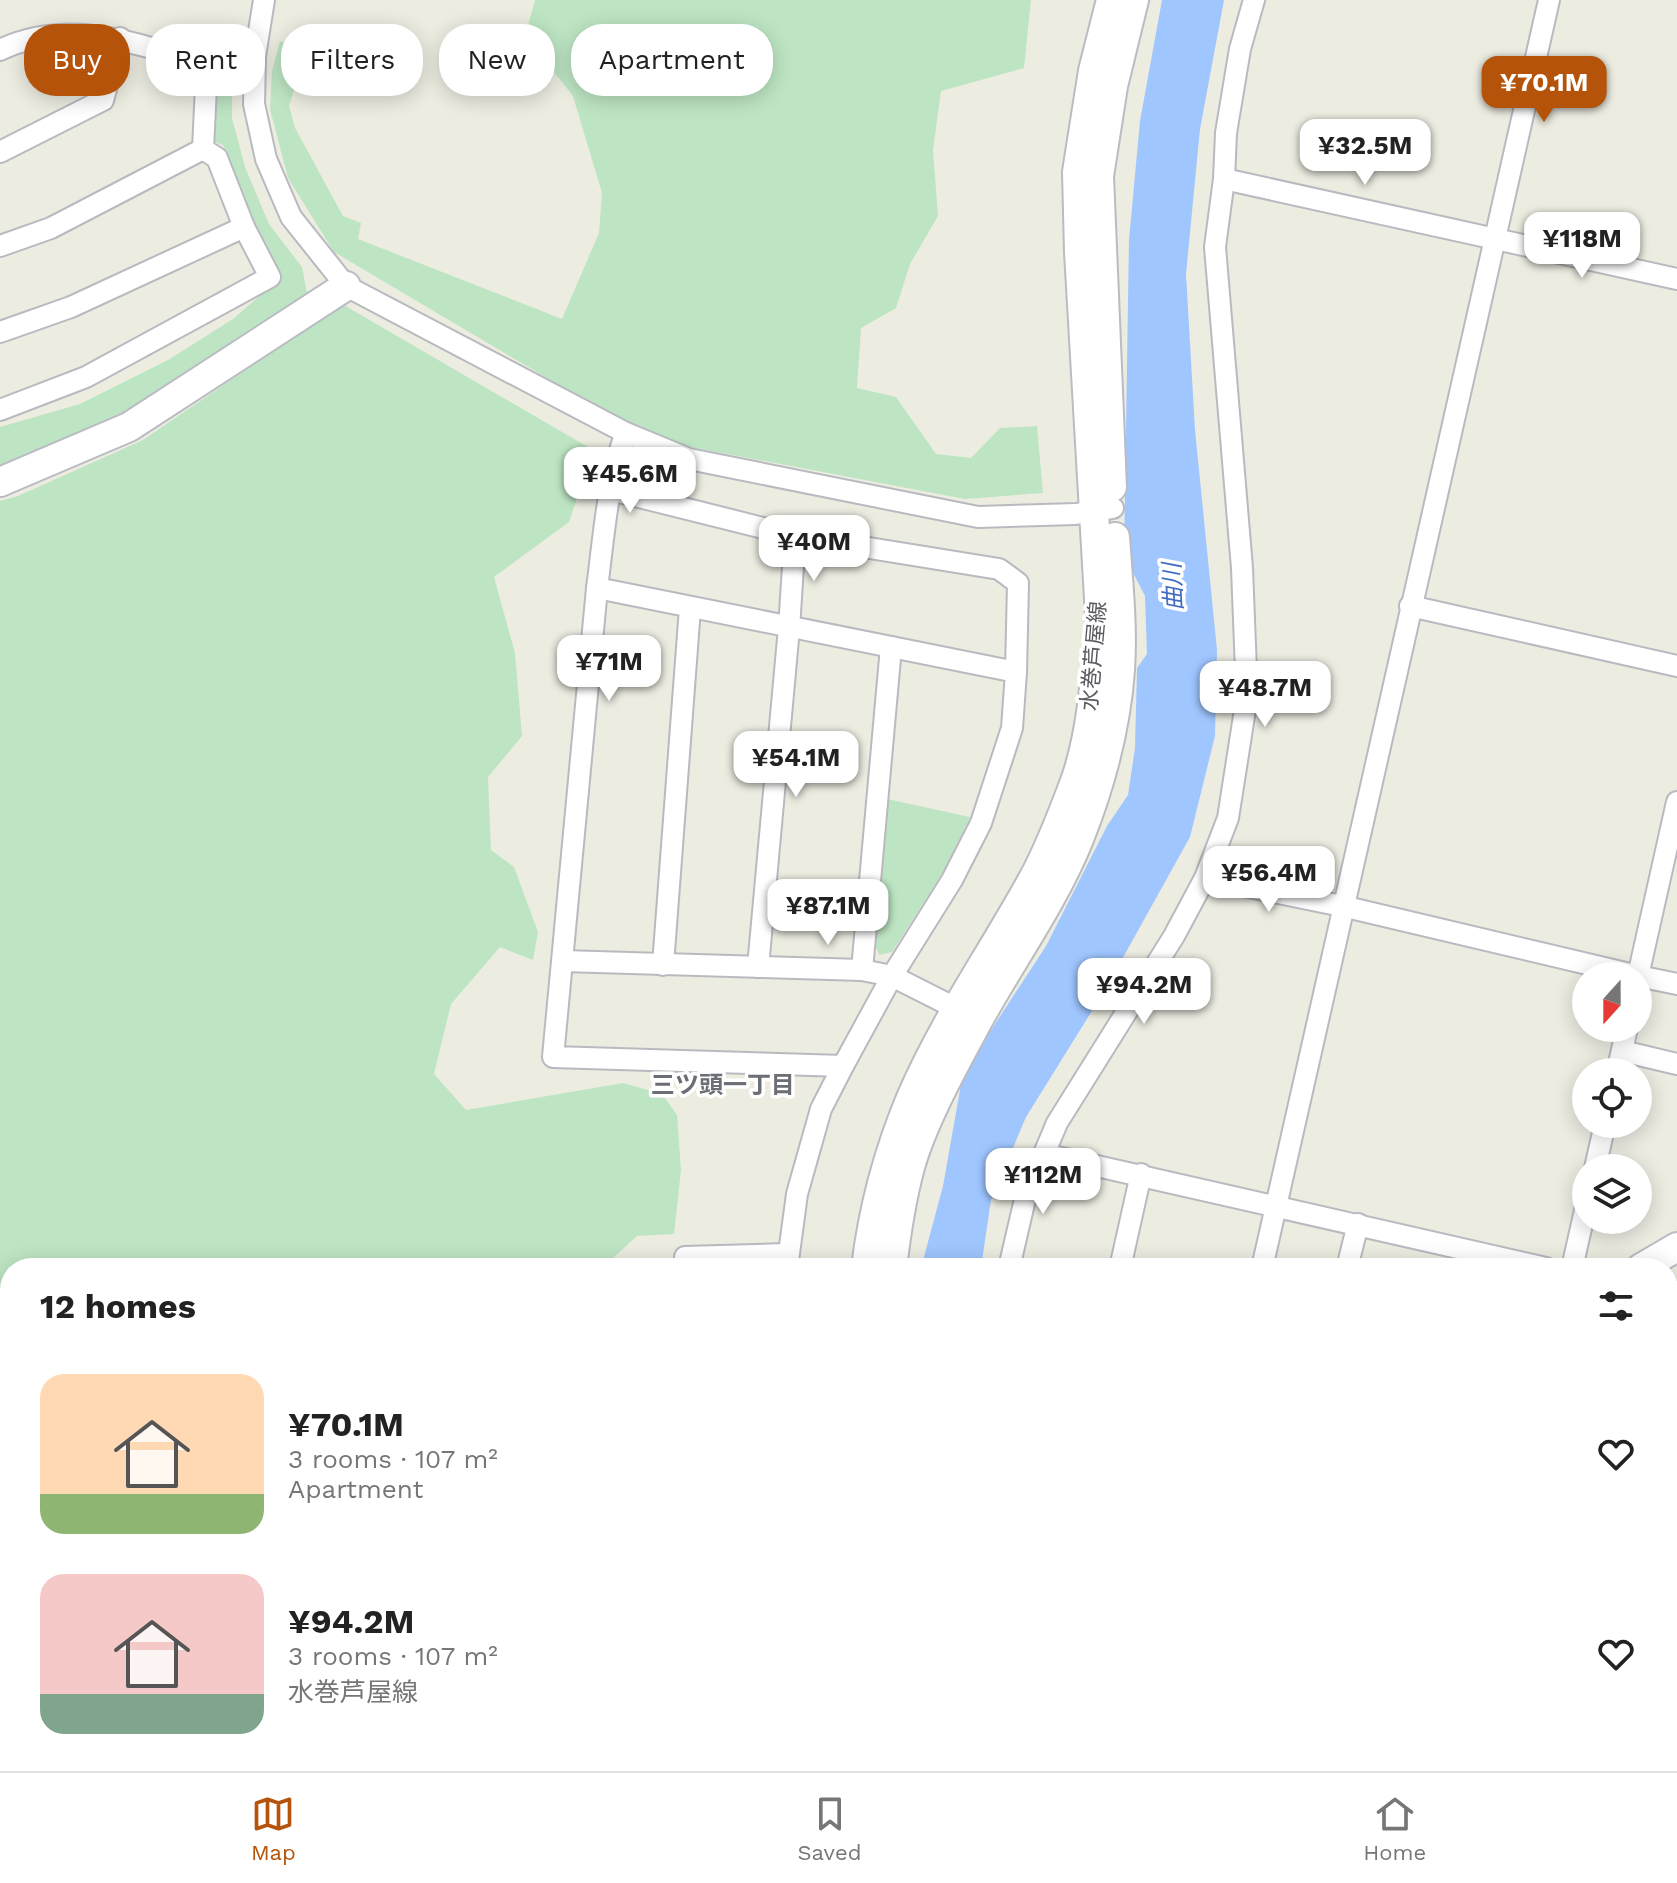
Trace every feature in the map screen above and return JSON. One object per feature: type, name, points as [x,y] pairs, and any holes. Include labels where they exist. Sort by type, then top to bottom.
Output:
[{"type":"main road","name":"水巻芦屋線","points":[[867,1258],[871,1226],[888,1158],[912,1095],[1055,889],[1097,789],[1108,745],[1120,669],[1120,620],[1103,509],[1079,252],[1077,172],[1093,71],[1111,0]]},
{"type":"main road","name":"水巻芦屋線","points":[[1103,509],[1099,176],[1113,86],[1134,0]]},
{"type":"main road","points":[[0,482],[129,427],[346,286]]},
{"type":"main road","name":"水巻芦屋線","points":[[893,1258],[896,1230],[911,1165],[936,1106],[968,1015]]},
{"type":"main road","points":[[1658,1258],[1677,1247]]},
{"type":"street","points":[[264,0],[255,56],[254,104],[266,159],[291,217],[346,286],[626,433],[689,459],[978,517],[1076,514],[1103,509]]},
{"type":"street","points":[[1011,1258],[1025,1199],[1057,1123],[1174,936],[1205,878],[1228,818],[1247,697],[1242,568],[1215,247],[1224,179],[1226,133],[1240,49],[1254,0]]},
{"type":"street","points":[[1264,1258],[1549,0]]},
{"type":"street","points":[[130,41],[207,65],[203,149]]},
{"type":"street","points":[[0,50],[24,42]]},
{"type":"street","points":[[0,152],[103,100],[104,96]]},
{"type":"street","points":[[0,410],[86,377],[270,277],[244,227],[217,158],[203,149]]},
{"type":"street","points":[[0,246],[51,228],[203,149]]},
{"type":"street","points":[[1224,179],[1677,279]]},
{"type":"street","points":[[0,332],[71,307],[244,227]]},
{"type":"street","points":[[626,433],[618,453],[611,490],[597,588],[553,1057],[843,1066]]},
{"type":"street","points":[[611,490],[795,536],[999,569],[1018,583],[1012,728],[981,823],[952,880],[892,976],[821,1109],[797,1194],[787,1258]]},
{"type":"street","points":[[758,967],[795,536]]},
{"type":"street","points":[[597,588],[1016,672]]},
{"type":"street","points":[[1410,606],[1677,666]]},
{"type":"street","points":[[663,965],[690,608]]},
{"type":"street","points":[[862,970],[891,647]]},
{"type":"street","points":[[1205,878],[1342,906],[1638,976],[1677,802]]},
{"type":"street","points":[[563,961],[862,970],[892,976],[968,1015]]},
{"type":"street","points":[[1652,979],[1677,984]]},
{"type":"street","points":[[1620,1058],[1624,1042]]},
{"type":"street","points":[[1622,1051],[1677,1064]]},
{"type":"street","points":[[1044,1154],[1358,1224],[1474,1258]]},
{"type":"street","points":[[1122,1258],[1141,1174]]},
{"type":"street","points":[[1350,1258],[1358,1224]]},
{"type":"street","points":[[1574,1258],[1580,1234]]},
{"type":"street","points":[[685,1258],[710,1258]]},
{"type":"green space","points":[[535,0],[1031,0],[1024,68],[941,91],[933,150],[938,216],[910,264],[896,308],[861,328],[857,388],[896,397],[936,454],[971,458],[1000,428],[1037,426],[1043,493],[965,499],[685,446],[621,422],[334,252],[288,178],[270,109],[272,71],[280,41],[281,96],[292,96],[289,106],[295,128],[343,216],[361,223],[358,239],[562,319],[599,233],[602,193],[573,96],[773,96],[773,24],[571,24],[571,94],[555,74],[555,24],[528,24]]},
{"type":"green space","points":[[214,96],[232,96],[232,118],[245,167],[269,224],[302,267],[308,298],[123,417],[0,467],[0,427],[80,404],[168,360],[233,319],[280,278],[240,202],[223,145],[213,141]]},
{"type":"green space","points":[[342,304],[593,450],[569,522],[494,577],[515,653],[522,736],[488,777],[491,850],[514,867],[538,932],[533,960],[500,947],[451,1004],[434,1074],[466,1110],[623,1083],[662,1094],[677,1115],[681,1170],[674,1234],[637,1236],[613,1258],[0,1258],[0,501],[18,496],[143,440]]},
{"type":"green space","points":[[887,799],[970,817],[945,869],[892,952],[879,955],[874,941]]},
{"type":"water","name":"曲川","points":[[1162,0],[1224,0],[1200,129],[1186,274],[1195,430],[1217,650],[1215,736],[1190,837],[1105,990],[1026,1117],[991,1200],[982,1258],[924,1258],[943,1186],[963,1073],[1046,946],[1107,826],[1128,795],[1135,748],[1137,668],[1147,654],[1145,596],[1124,555],[1129,240],[1140,121]]},
{"type":"district","name":"三ツ頭一丁目","points":[[723,1085]]}]
